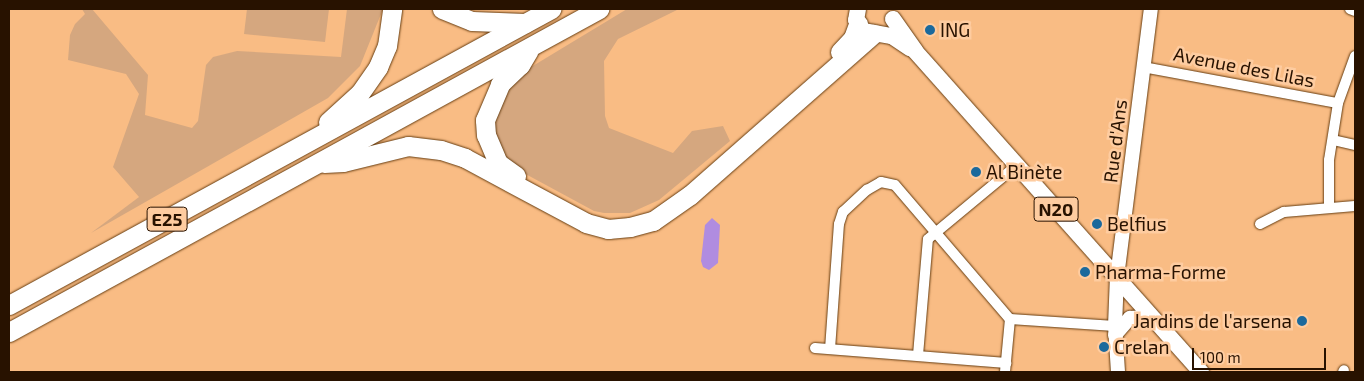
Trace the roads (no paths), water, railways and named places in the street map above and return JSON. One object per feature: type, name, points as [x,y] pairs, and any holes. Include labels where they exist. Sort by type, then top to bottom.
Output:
[{"type":"highway","points":[[320,135],[330,118],[360,93],[378,67],[387,46],[392,9]]},
{"type":"highway","points":[[442,9],[472,21],[525,23]]},
{"type":"highway","name":"E25","points":[[9,305],[550,9]]},
{"type":"highway","name":"E25","points":[[9,332],[600,9]]},
{"type":"highway","points":[[531,46],[520,65],[500,84],[487,110],[486,135],[498,163],[508,172],[588,216],[608,220],[629,218],[653,210],[676,196],[844,49],[866,25]]},
{"type":"highway","points":[[315,164],[344,162],[408,146],[441,150],[465,158],[586,223],[608,229],[630,227],[653,221],[690,195],[866,25]]},
{"type":"main road","name":"Rue d'Ans","points":[[1118,372],[1115,330],[1119,250],[1151,9]]},
{"type":"main road","name":"N20","points":[[866,25],[888,30],[893,14]]},
{"type":"main road","name":"N20","points":[[893,14],[915,51],[1201,372]]},
{"type":"main road","name":"N20","points":[[866,25],[892,36],[915,51]]},
{"type":"main road","points":[[1095,253],[1114,253],[1119,250]]},
{"type":"main road","points":[[1115,330],[1130,318],[1152,317]]},
{"type":"street","points":[[1350,9],[1355,11]]},
{"type":"street","name":"Avenue des Lilas","points":[[1329,208],[1330,160],[1338,102],[1355,56]]},
{"type":"street","name":"Avenue des Lilas","points":[[1143,67],[1338,102]]},
{"type":"street","points":[[1333,140],[1355,145]]},
{"type":"street","points":[[918,355],[928,239],[1017,165]]},
{"type":"street","points":[[830,349],[839,224],[843,212],[867,190],[881,182],[895,185],[1010,319],[1115,330]]},
{"type":"street","points":[[1260,224],[1284,212],[1355,206]]},
{"type":"street","points":[[815,348],[918,355],[1005,368],[1010,319]]},
{"type":"place","name":"ING","points":[[930,30]]},
{"type":"place","name":"Al Binète","points":[[976,172]]},
{"type":"place","name":"Belfius","points":[[1097,224]]},
{"type":"place","name":"Pharma-Forme","points":[[1085,272]]},
{"type":"place","name":"Jardins de l'arsena","points":[[1302,321]]},
{"type":"place","name":"Crelan","points":[[1104,347]]}]
